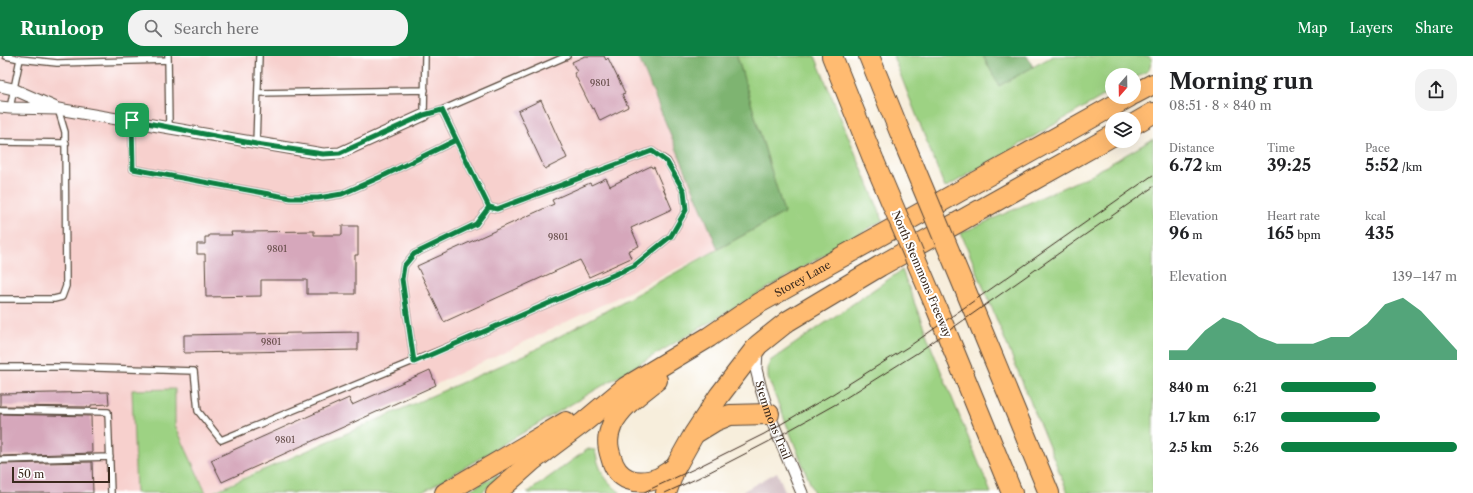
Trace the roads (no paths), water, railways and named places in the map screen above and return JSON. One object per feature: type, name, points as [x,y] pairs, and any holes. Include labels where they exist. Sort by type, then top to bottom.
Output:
[{"type":"highway","name":"North Stemmons Freeway","points":[[832,56],[1012,493]]},
{"type":"highway","points":[[869,56],[1049,493]]},
{"type":"highway","points":[[1141,90],[1153,84]]},
{"type":"highway","name":"Storey Lane","points":[[496,493],[532,461],[584,422],[626,387],[709,337],[759,303],[1116,104]]},
{"type":"highway","points":[[1141,120],[1153,113]]},
{"type":"highway","points":[[666,493],[675,468],[694,434],[719,396],[758,345],[788,321],[880,266],[1105,140]]},
{"type":"highway","points":[[675,468],[659,478],[646,481],[630,481],[620,475],[615,468],[607,443],[612,425],[631,401],[709,337]]},
{"type":"highway","points":[[445,493],[626,387]]},
{"type":"highway","points":[[694,434],[716,421],[730,415],[769,414]]},
{"type":"street","points":[[0,86],[13,89],[58,109]]},
{"type":"street","points":[[5,108],[58,109],[132,120],[256,144],[323,154],[340,153],[424,115]]},
{"type":"street","name":"Stemmons Trail","points":[[758,345],[756,370],[769,414],[802,493]]},
{"type":"lane","points":[[6,56],[58,63],[168,58],[169,127]]},
{"type":"lane","points":[[256,144],[259,56]]},
{"type":"lane","points":[[425,56],[424,115],[442,110],[567,56]]},
{"type":"lane","points":[[5,108],[13,89],[20,59]]},
{"type":"lane","points":[[258,93],[424,90]]},
{"type":"lane","points":[[0,299],[54,299],[62,297],[66,286],[66,143],[65,132],[58,109]]},
{"type":"lane","points":[[0,367],[64,367],[194,371],[198,411],[221,440],[414,362],[634,266],[671,236],[686,210],[684,191],[667,162],[652,151],[497,209],[489,207],[442,110]]},
{"type":"lane","points":[[132,120],[133,169],[291,198],[318,198],[342,194],[385,175],[456,140]]},
{"type":"lane","points":[[0,142],[66,143]]},
{"type":"lane","points":[[414,362],[402,279],[404,266],[414,254],[476,224],[489,207]]},
{"type":"lane","points":[[0,410],[108,412],[111,493]]},
{"type":"lane","points":[[0,460],[110,457]]},
{"type":"tram line","points":[[642,493],[764,434],[831,395],[911,345],[1153,175]]},
{"type":"tram line","points":[[665,493],[698,478],[768,442],[836,404],[917,353],[1153,187]]}]
